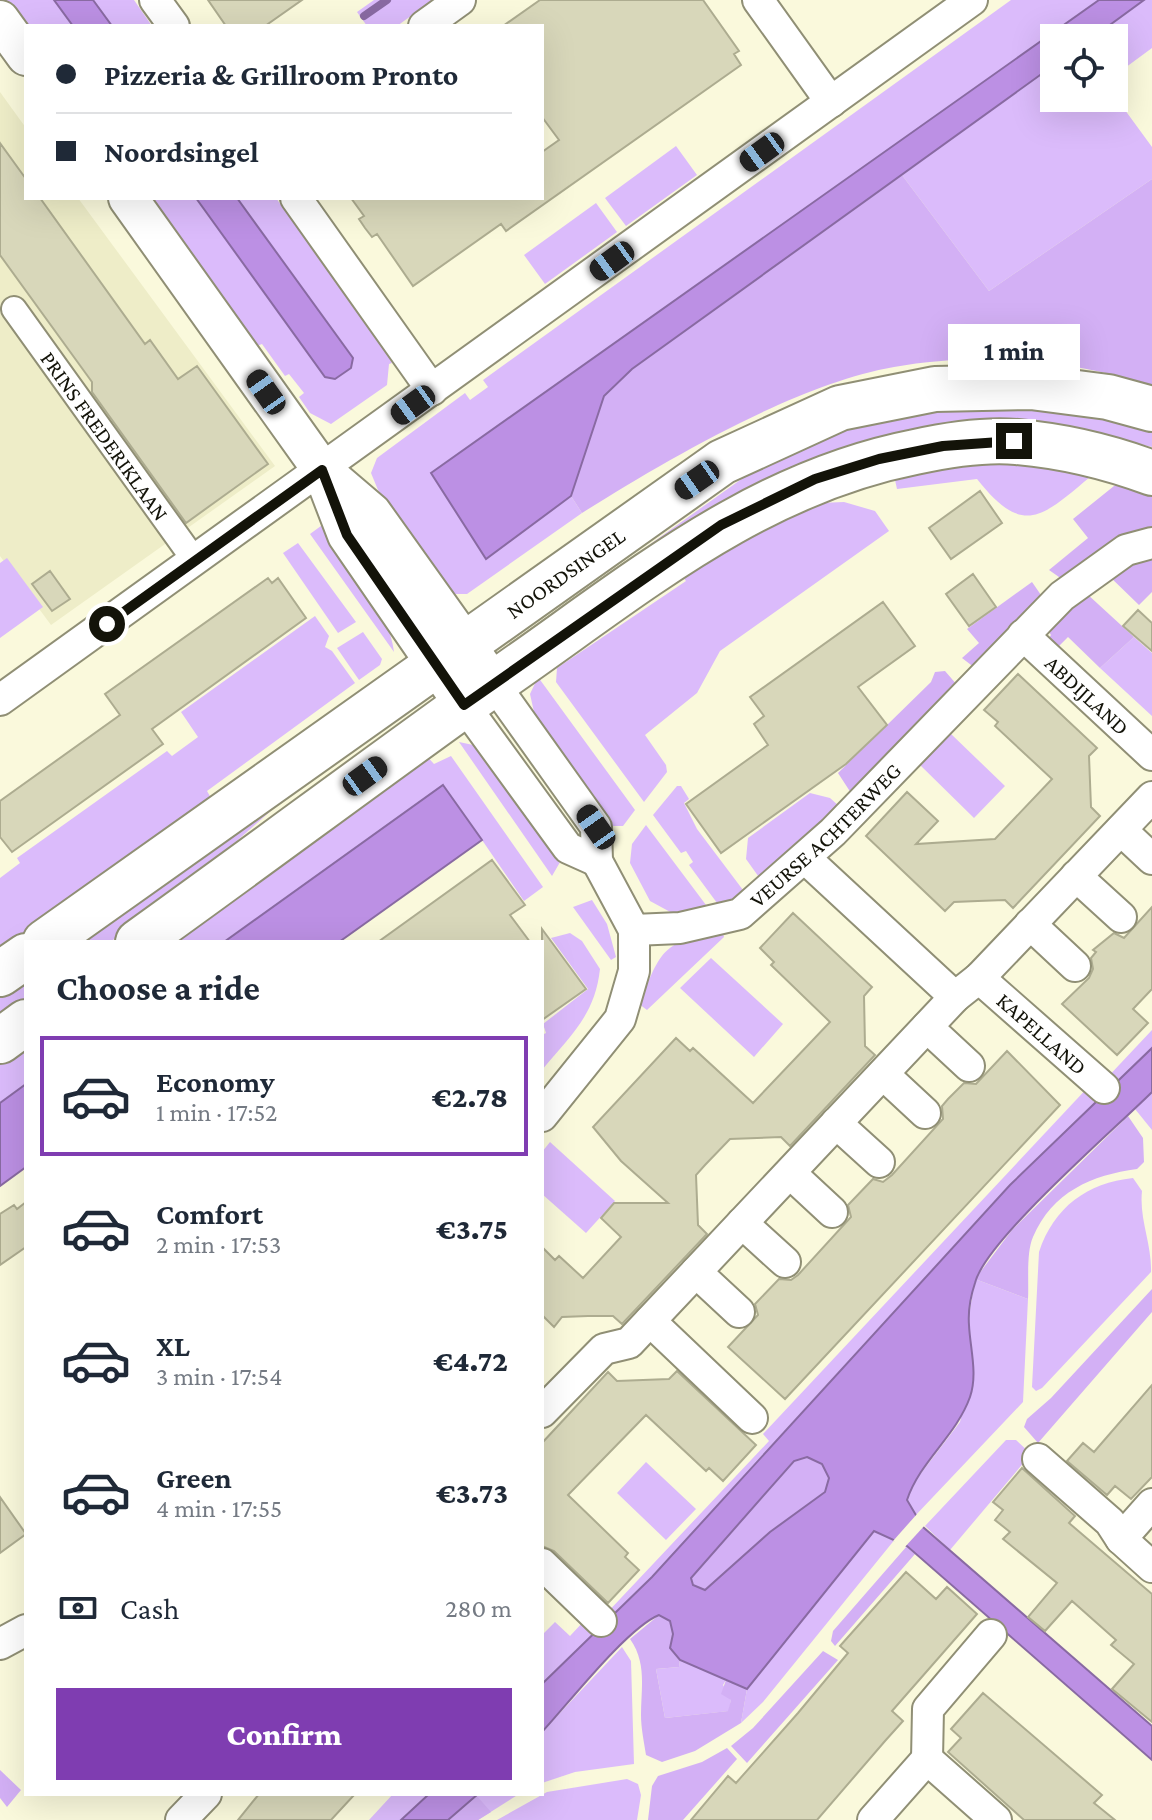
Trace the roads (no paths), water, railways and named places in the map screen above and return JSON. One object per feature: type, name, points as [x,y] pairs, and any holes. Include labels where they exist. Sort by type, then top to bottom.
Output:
[{"type":"main road","name":"NOORDSINGEL","points":[[48,940],[722,462],[840,408],[935,389],[1031,387],[1108,397],[1152,409]]},
{"type":"main road","points":[[141,940],[479,694],[721,525],[815,479],[879,459],[943,446],[1014,441],[1064,448],[1152,473]]},
{"type":"main road","points":[[0,974],[24,957]]},
{"type":"main road","points":[[0,1041],[24,1023]]},
{"type":"street","points":[[155,0],[173,24]]},
{"type":"street","points":[[427,24],[460,0]]},
{"type":"street","points":[[758,0],[831,102]]},
{"type":"street","points":[[0,700],[972,0]]},
{"type":"street","points":[[0,20],[24,53]]},
{"type":"street","points":[[129,200],[322,470],[347,535],[450,652],[479,694],[568,848],[597,861],[634,930],[634,971],[620,1019],[544,1114]]},
{"type":"street","points":[[297,200],[432,390]]},
{"type":"street","name":"PRINS FREDERIKLAAN","points":[[14,309],[195,561]]},
{"type":"street","name":"VEURSE ACHTERWEG","points":[[634,930],[680,928],[740,914],[806,859],[1062,596],[1126,550],[1152,543]]},
{"type":"street","name":"ABDIJLAND","points":[[1023,635],[1152,755]]},
{"type":"street","points":[[545,1403],[604,1349],[629,1343],[955,997],[979,978],[1152,797]]},
{"type":"street","points":[[1121,830],[1152,859]]},
{"type":"street","points":[[806,859],[955,997]]},
{"type":"street","points":[[1076,876],[1121,917]]},
{"type":"street","points":[[1030,924],[1075,966]]},
{"type":"street","name":"KAPELLAND","points":[[979,978],[1104,1088]]},
{"type":"street","points":[[927,1027],[969,1066]]},
{"type":"street","points":[[883,1074],[925,1113]]},
{"type":"street","points":[[836,1123],[879,1162]]},
{"type":"street","points":[[790,1173],[832,1212]]},
{"type":"street","points":[[742,1223],[785,1262]]},
{"type":"street","points":[[696,1272],[739,1312]]},
{"type":"street","points":[[650,1321],[752,1418]]},
{"type":"street","points":[[1038,1459],[1110,1522],[1121,1539],[1152,1567]]},
{"type":"street","points":[[1121,1539],[1152,1504]]},
{"type":"street","points":[[544,1566],[601,1621]]},
{"type":"street","points":[[873,1820],[927,1759],[928,1709],[991,1635]]},
{"type":"street","points":[[927,1759],[996,1820]]},
{"type":"waterway","points":[[364,16],[387,0]]}]
